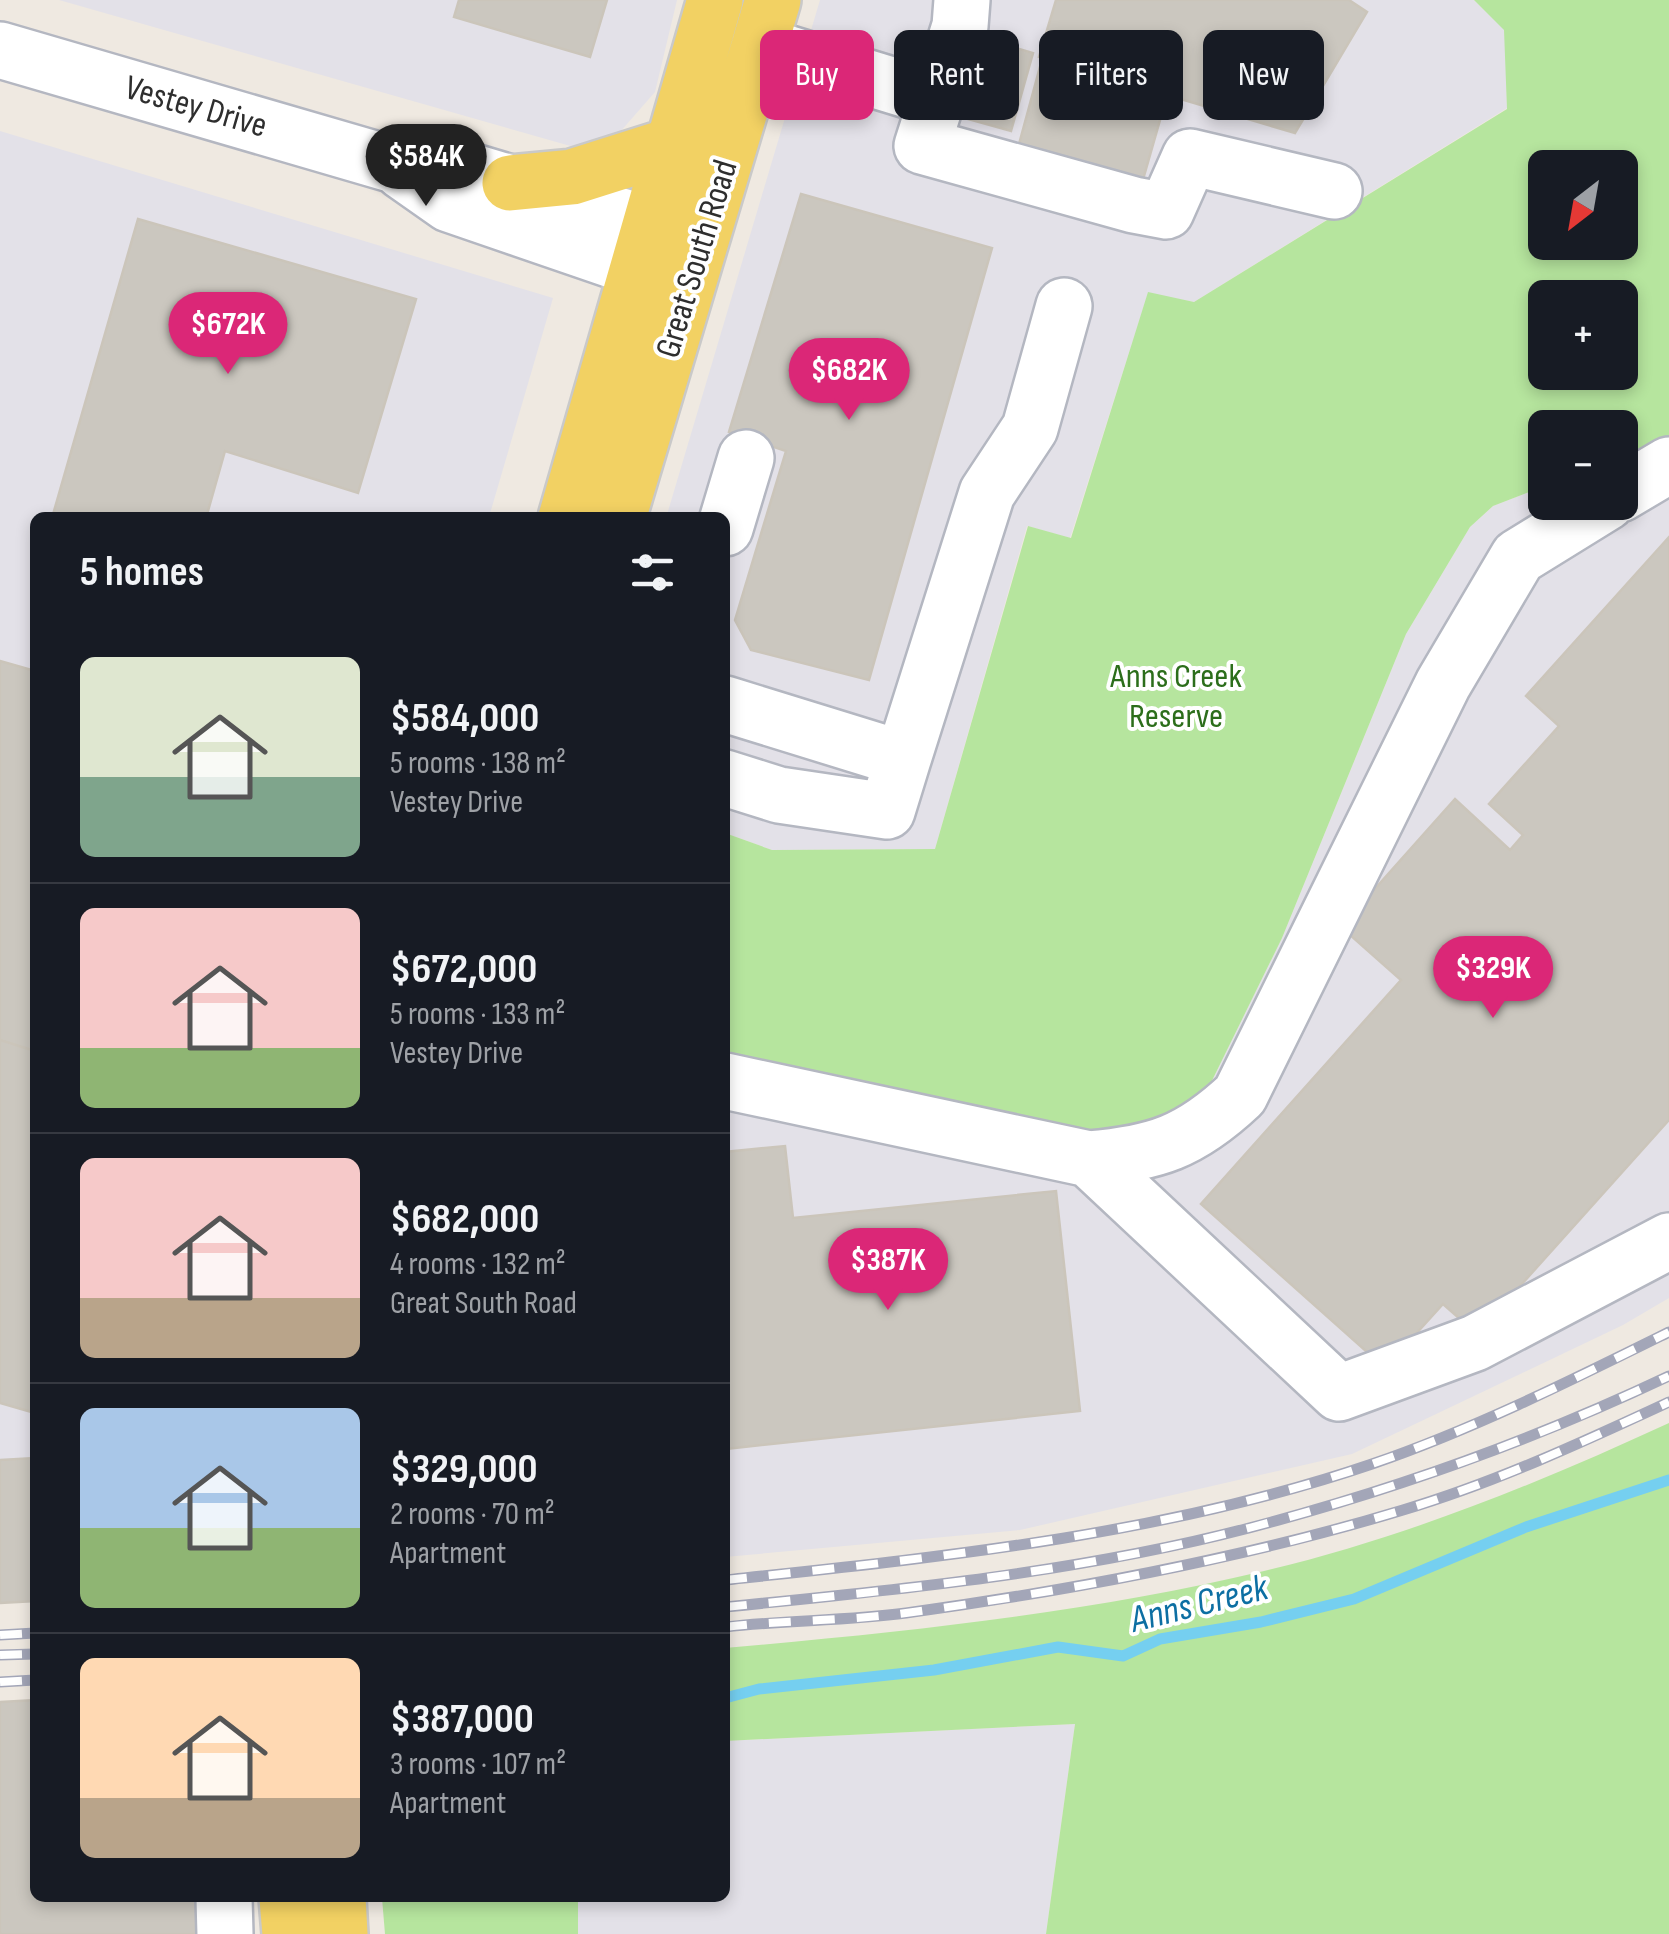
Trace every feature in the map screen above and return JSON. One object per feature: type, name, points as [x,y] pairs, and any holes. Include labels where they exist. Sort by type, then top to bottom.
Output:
[{"type":"main road","name":"Great South Road","points":[[568,512],[716,0]]},
{"type":"main road","name":"Great South Road","points":[[620,512],[766,22]]},
{"type":"main road","points":[[510,183],[572,176],[633,161],[674,145]]},
{"type":"main road","points":[[287,1902],[290,1934]]},
{"type":"main road","points":[[338,1902],[340,1934]]},
{"type":"street","points":[[959,30],[962,0]]},
{"type":"street","points":[[766,22],[894,80]]},
{"type":"street","name":"Vestey Drive","points":[[0,50],[391,164],[466,170],[510,183],[643,248]]},
{"type":"street","points":[[930,120],[922,146],[1166,211],[1190,157],[1334,191]]},
{"type":"street","name":"Vestey Drive","points":[[391,164],[450,204],[697,263]]},
{"type":"street","points":[[730,780],[780,795],[887,810],[988,493],[1030,428],[1064,306]]},
{"type":"street","points":[[730,512],[746,458]]},
{"type":"street","points":[[1638,483],[1669,465]]},
{"type":"street","points":[[730,1082],[1089,1159],[1144,1154],[1206,1127],[1240,1095],[1443,684],[1518,557],[1578,520]]},
{"type":"street","points":[[730,706],[903,759]]},
{"type":"street","points":[[1089,1159],[1340,1393],[1475,1343],[1669,1242]]},
{"type":"street","points":[[224,1902],[225,1934]]},
{"type":"shaded area","points":[[59,0],[677,0],[655,92],[620,132],[574,147]]},
{"type":"shaded area","points":[[820,0],[1474,0],[1505,30],[1507,108],[1194,302],[1148,293],[1070,538],[1027,526],[935,849],[772,850],[730,835],[730,512],[668,512],[784,120],[874,120],[874,30],[811,30]]},
{"type":"shaded area","points":[[0,131],[553,298],[490,512],[30,512],[30,1602],[0,1603]]},
{"type":"shaded area","points":[[1669,447],[1669,1298],[1623,1325],[1352,1454],[1020,1530],[730,1557],[730,1058],[1200,1105],[1282,938],[1406,634],[1470,527],[1493,506],[1528,493],[1528,520],[1638,520],[1638,451]]},
{"type":"shaded area","points":[[1075,1724],[1046,1934],[578,1934],[578,1902],[730,1902],[730,1741]]},
{"type":"green space","name":"Anns Creek Reserve","points":[[1474,0],[1669,0],[1669,447],[1638,451],[1638,410],[1528,410],[1528,493],[1493,506],[1470,527],[1406,634],[1282,938],[1200,1105],[1091,1137],[730,1058],[730,835],[772,850],[935,849],[1028,526],[1071,538],[1148,292],[1194,302],[1507,109],[1504,30]]},
{"type":"green space","points":[[1669,1423],[1669,1934],[1046,1934],[1075,1724],[730,1741],[730,1648],[996,1619],[1197,1586],[1368,1542],[1571,1467]]},
{"type":"green space","points":[[382,1902],[578,1902],[578,1934],[385,1934]]},
{"type":"building","points":[[459,0],[607,0],[590,57],[454,17]]},
{"type":"building","points":[[1056,0],[1349,0],[1367,12],[1324,84],[1324,30],[1203,30],[1203,106],[1183,100],[1183,30],[1047,30]]},
{"type":"building","points":[[1019,49],[1033,53],[1019,103]]},
{"type":"building","points":[[1039,70],[1039,120],[1160,120],[1142,183],[1018,148]]},
{"type":"building","points":[[971,120],[1014,120],[1011,131]]},
{"type":"building","points":[[1251,120],[1303,120],[1295,133]]},
{"type":"building","points":[[801,194],[992,248],[869,680],[751,650],[735,620],[786,451],[729,432]]},
{"type":"building","points":[[138,219],[416,299],[358,493],[225,451],[208,512],[54,512]]},
{"type":"building","points":[[1669,537],[1669,1120],[1477,1334],[1443,1304],[1385,1368],[1201,1204],[1401,980],[1341,927],[1455,799],[1510,850],[1523,835],[1489,804],[1559,726],[1526,696]]},
{"type":"building","points":[[0,661],[30,670],[30,1049],[0,1040]]},
{"type":"building","points":[[0,1040],[30,1049],[30,1412],[0,1403]]},
{"type":"building","points":[[785,1146],[793,1218],[1056,1191],[1080,1411],[730,1448],[730,1152]]},
{"type":"building","points":[[30,1458],[30,1601],[0,1603],[0,1460]]},
{"type":"building","points":[[30,1700],[30,1902],[200,1902],[202,1934],[0,1934],[0,1702]]},
{"type":"waterway","name":"Anns Creek","points":[[730,1697],[759,1689],[934,1670],[1058,1647],[1123,1656],[1160,1639],[1261,1622],[1354,1599],[1526,1527],[1669,1480]]},
{"type":"railway","points":[[730,1579],[970,1552],[1214,1509],[1372,1464],[1448,1435],[1669,1332]]},
{"type":"railway","points":[[730,1606],[1055,1568],[1249,1528],[1463,1462],[1669,1376]]},
{"type":"railway","points":[[730,1627],[883,1616],[969,1604],[1094,1583],[1280,1544],[1403,1510],[1504,1475],[1669,1402]]},
{"type":"railway","points":[[0,1635],[30,1633]]},
{"type":"railway","points":[[0,1655],[30,1654]]},
{"type":"railway","points":[[0,1682],[30,1680]]}]
